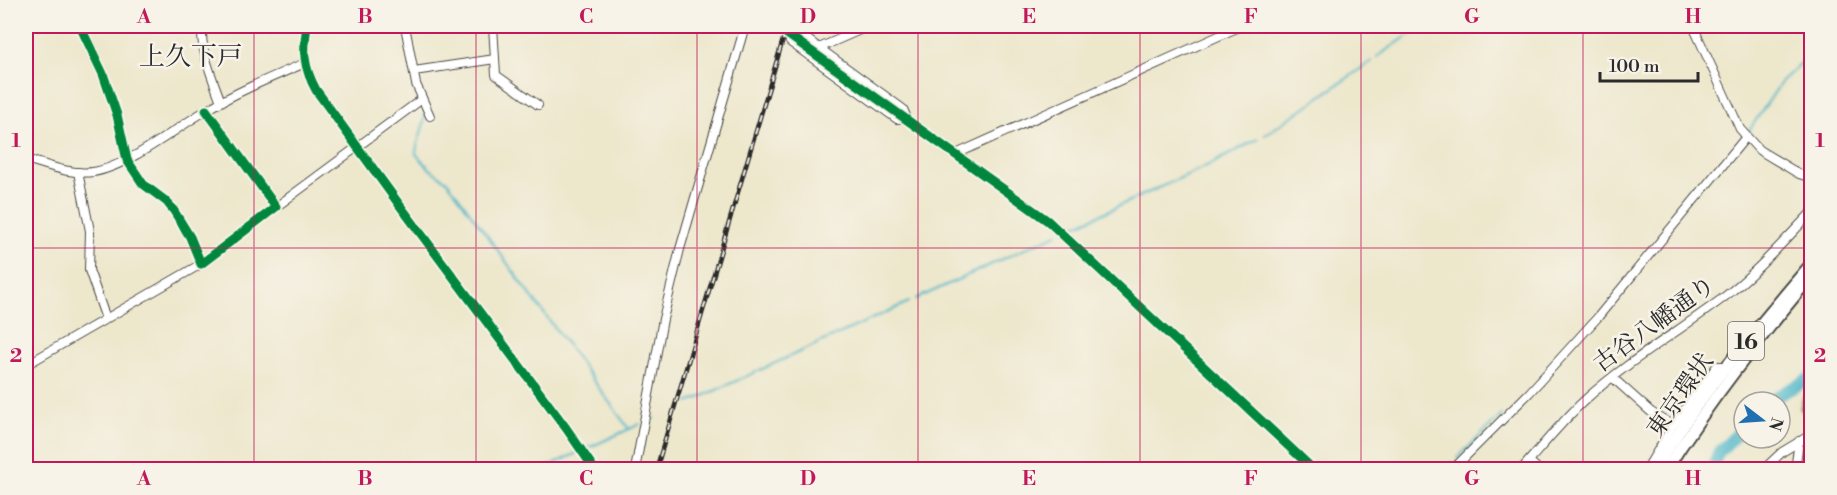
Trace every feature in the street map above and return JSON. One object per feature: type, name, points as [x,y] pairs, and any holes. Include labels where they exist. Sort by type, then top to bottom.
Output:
[{"type":"highway","name":"東京環状","points":[[1666,470],[1689,425],[1726,366],[1812,264]]},
{"type":"highway","name":"東京環状","points":[[1655,470],[1812,275]]},
{"type":"street","points":[[80,26],[103,74],[117,114],[127,160],[143,184],[167,202],[174,211],[190,237],[201,264]]},
{"type":"street","points":[[203,26],[203,44],[221,102]]},
{"type":"street","points":[[307,26],[305,63],[316,90],[595,470]]},
{"type":"street","points":[[405,26],[414,71],[422,99],[430,116]]},
{"type":"street","points":[[493,26],[496,75],[538,105]]},
{"type":"street","points":[[635,470],[663,319],[680,249],[745,26]]},
{"type":"street","points":[[776,26],[907,118],[1056,228],[1314,470]]},
{"type":"street","points":[[819,48],[869,26]]},
{"type":"street","points":[[956,154],[1241,26]]},
{"type":"street","points":[[1693,26],[1740,129],[1746,137],[1759,150],[1799,174],[1812,178]]},
{"type":"street","points":[[793,29],[903,109],[907,118]]},
{"type":"street","points":[[790,42],[897,118],[907,118]]},
{"type":"street","points":[[414,71],[495,59]]},
{"type":"street","points":[[26,159],[78,172],[92,172],[108,168],[127,160],[221,102],[305,63]]},
{"type":"street","points":[[26,364],[201,264],[422,99]]},
{"type":"street","points":[[206,110],[276,207]]},
{"type":"street","points":[[1452,470],[1529,393],[1598,317],[1746,137]]},
{"type":"street","points":[[78,172],[90,231],[89,270],[106,319]]},
{"type":"street","name":"古谷八幡通り","points":[[1521,470],[1586,399],[1746,279],[1812,212]]},
{"type":"street","points":[[1646,470],[1673,425],[1717,366],[1726,366]]},
{"type":"street","points":[[1613,378],[1651,412],[1673,425]]},
{"type":"street","points":[[1762,470],[1782,452],[1812,434]]},
{"type":"street","points":[[1795,470],[1799,441]]},
{"type":"street","points":[[1529,461],[1539,470]]},
{"type":"green space","points":[[1811,394],[1811,417],[1807,419],[1800,408],[1804,395]]},
{"type":"waterway","points":[[1377,57],[1422,26]]},
{"type":"waterway","points":[[1748,132],[1782,81],[1812,53]]},
{"type":"waterway","points":[[1265,135],[1372,61]]},
{"type":"waterway","points":[[425,112],[416,154],[431,170],[447,181],[629,429]]},
{"type":"waterway","points":[[1066,230],[1211,164],[1258,139]]},
{"type":"waterway","points":[[916,299],[1057,234]]},
{"type":"waterway","points":[[688,403],[909,302]]},
{"type":"waterway","points":[[1789,390],[1812,377]]},
{"type":"waterway","points":[[1457,458],[1502,415]]},
{"type":"waterway","points":[[647,421],[655,418]]},
{"type":"waterway","points":[[584,450],[640,424]]},
{"type":"waterway","points":[[1712,470],[1718,453],[1732,439]]},
{"type":"waterway","points":[[541,470],[579,452]]},
{"type":"waterway","points":[[1445,470],[1453,462]]},
{"type":"railway","points":[[656,470],[787,26]]},
{"type":"cycle path","points":[[80,26],[103,74],[117,115],[127,160],[143,184],[167,202],[174,211],[190,237],[201,264],[276,207],[206,110]]},
{"type":"cycle path","points":[[307,26],[305,58],[316,90],[595,470]]},
{"type":"cycle path","points":[[776,26],[1048,221],[1314,470]]},
{"type":"district","name":"上久下戸","points":[[191,56]]}]
